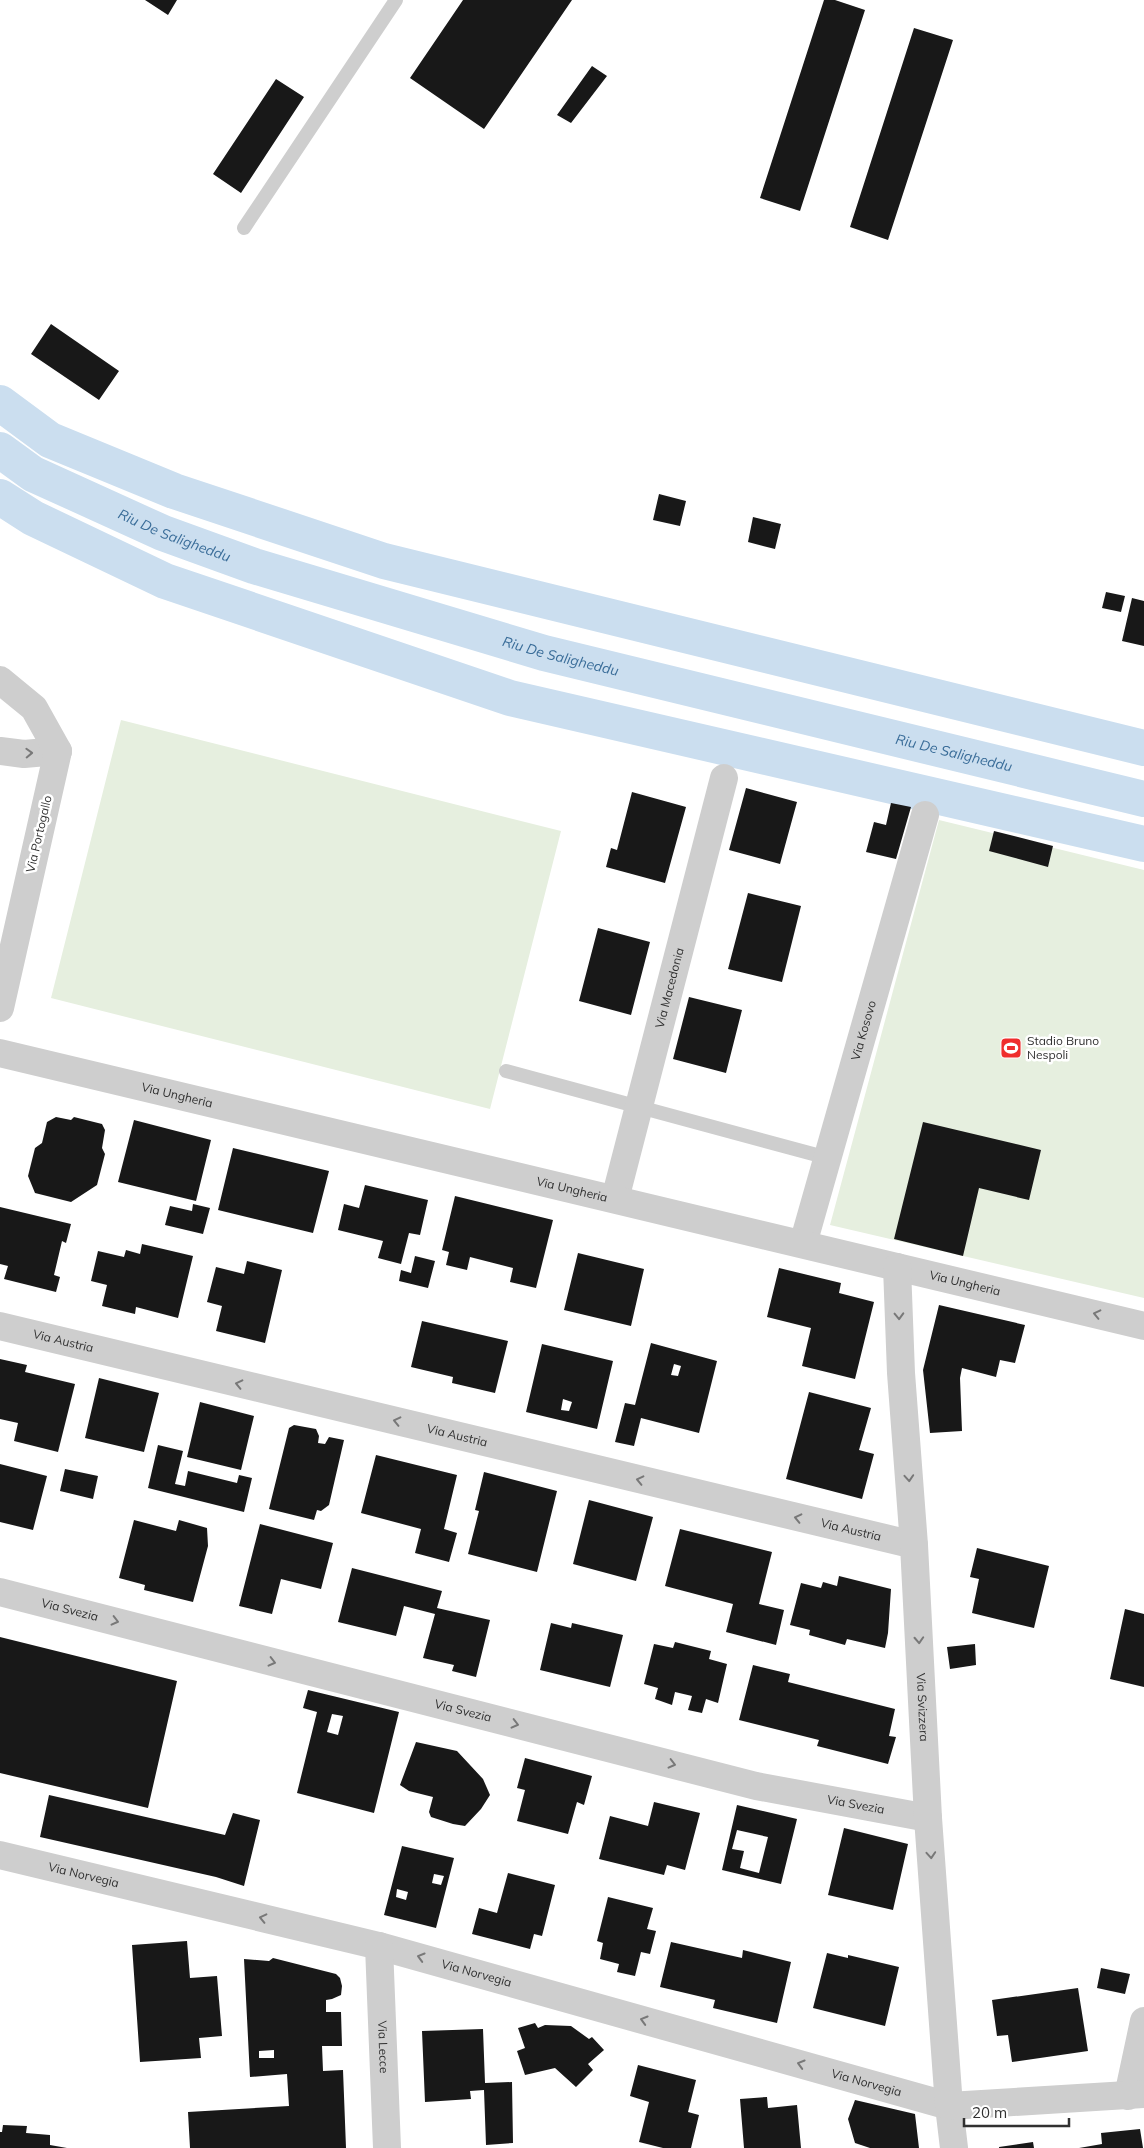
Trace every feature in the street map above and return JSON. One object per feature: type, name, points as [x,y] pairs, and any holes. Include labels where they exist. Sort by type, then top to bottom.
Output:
[{"type":"street","points":[[0,680],[34,708],[58,752],[24,754],[0,751]]},
{"type":"street","name":"Via Portogallo","points":[[0,1008],[58,752]]},
{"type":"street","name":"Via Macedonia","points":[[615,1200],[724,778]]},
{"type":"street","name":"Via Kosovo","points":[[803,1244],[925,815]]},
{"type":"street","name":"Via Ungheria","points":[[0,1053],[1144,1326]]},
{"type":"street","name":"Via Svizzera","points":[[897,1267],[928,1818],[949,2106],[954,2148]]},
{"type":"street","name":"Via Austria","points":[[0,1326],[914,1545]]},
{"type":"street","name":"Via Svezia","points":[[0,1592],[756,1786],[928,1818]]},
{"type":"street","name":"Via Norvegia","points":[[0,1855],[378,1946],[949,2106],[1136,2095]]},
{"type":"street","name":"Via Lecce","points":[[378,1946],[387,2148]]},
{"type":"street","points":[[1136,2095],[1144,2021]]},
{"type":"lane","points":[[244,228],[396,0]]},
{"type":"lane","points":[[506,1071],[828,1158]]},
{"type":"green space","points":[[121,720],[561,831],[490,1109],[51,998]]},
{"type":"green space","name":"Stadio Bruno Nespoli","points":[[939,820],[1144,870],[1144,1298],[830,1225]]},
{"type":"building","points":[[145,0],[177,0],[168,15]]},
{"type":"building","points":[[463,0],[572,0],[484,129],[410,78]]},
{"type":"building","points":[[824,0],[835,0],[865,10],[800,211],[760,198]]},
{"type":"building","points":[[914,28],[953,40],[888,240],[850,227]]},
{"type":"building","points":[[592,66],[607,76],[571,123],[557,115]]},
{"type":"building","points":[[276,79],[304,97],[241,193],[213,174]]},
{"type":"building","points":[[51,324],[119,371],[99,400],[31,354]]},
{"type":"building","points":[[659,494],[686,501],[680,526],[653,520]]},
{"type":"building","points":[[753,517],[781,524],[775,549],[748,542]]},
{"type":"building","points":[[1106,592],[1125,596],[1121,612],[1102,608]]},
{"type":"building","points":[[1132,598],[1144,601],[1144,646],[1122,641]]},
{"type":"building","points":[[746,788],[797,802],[780,864],[729,850]]},
{"type":"building","points":[[632,792],[686,807],[665,883],[606,867],[611,848],[617,850]]},
{"type":"building","points":[[891,803],[911,807],[896,859],[866,852],[874,822],[886,825]]},
{"type":"building","points":[[994,831],[1053,846],[1048,867],[989,851]]},
{"type":"building","points":[[748,893],[801,906],[782,982],[728,969]]},
{"type":"building","points":[[598,928],[650,942],[631,1015],[579,1001]]},
{"type":"building","points":[[689,997],[742,1010],[726,1073],[673,1059]]},
{"type":"building","points":[[56,1117],[71,1120],[74,1117],[102,1124],[105,1130],[102,1148],[105,1154],[97,1185],[71,1202],[35,1193],[28,1176],[35,1148],[42,1143],[47,1122]]},
{"type":"building","points":[[134,1120],[211,1140],[196,1201],[118,1182]]},
{"type":"building","points":[[923,1122],[1041,1150],[1029,1200],[979,1188],[963,1256],[894,1239]]},
{"type":"building","points":[[233,1148],[329,1171],[313,1233],[218,1210]]},
{"type":"building","points":[[365,1185],[428,1200],[420,1235],[409,1233],[401,1264],[378,1258],[383,1241],[338,1230],[344,1204],[359,1208]]},
{"type":"building","points":[[455,1196],[553,1220],[536,1288],[510,1282],[513,1268],[470,1257],[467,1270],[446,1265],[449,1252],[442,1250]]},
{"type":"building","points":[[193,1204],[210,1208],[203,1234],[165,1225],[170,1206],[192,1211]]},
{"type":"building","points":[[0,1207],[71,1224],[66,1243],[62,1241],[54,1275],[60,1277],[56,1292],[4,1279],[8,1266],[0,1264]]},
{"type":"building","points":[[142,1244],[193,1256],[178,1318],[136,1307],[135,1314],[102,1306],[107,1285],[91,1281],[98,1251],[124,1257],[126,1250],[140,1254]]},
{"type":"building","points":[[578,1253],[644,1269],[631,1326],[564,1310]]},
{"type":"building","points":[[415,1256],[435,1261],[428,1288],[399,1281],[401,1270],[411,1273]]},
{"type":"building","points":[[247,1261],[282,1270],[265,1343],[216,1331],[222,1306],[207,1302],[216,1267],[244,1274]]},
{"type":"building","points":[[779,1268],[841,1283],[839,1293],[874,1302],[855,1379],[802,1366],[811,1328],[767,1317]]},
{"type":"building","points":[[939,1305],[1025,1325],[1015,1363],[1000,1360],[996,1377],[962,1368],[960,1378],[962,1431],[930,1433],[923,1370]]},
{"type":"building","points":[[422,1321],[508,1341],[495,1393],[452,1383],[453,1377],[411,1367]]},
{"type":"building","points":[[651,1343],[717,1361],[699,1433],[641,1418],[634,1446],[615,1442],[625,1403],[635,1405]],"holes":[[[674,1364],[681,1366],[678,1376],[671,1375]]]},
{"type":"building","points":[[542,1344],[613,1361],[597,1429],[526,1412]],"holes":[[[563,1399],[572,1402],[569,1411],[561,1410]]]},
{"type":"building","points":[[0,1359],[27,1365],[25,1372],[75,1384],[58,1452],[14,1441],[18,1423],[0,1419]]},
{"type":"building","points":[[99,1378],[159,1393],[144,1452],[85,1438]]},
{"type":"building","points":[[809,1392],[871,1408],[859,1450],[874,1454],[862,1499],[786,1479]]},
{"type":"building","points":[[200,1402],[254,1416],[241,1470],[187,1457]]},
{"type":"building","points":[[294,1425],[316,1429],[319,1436],[318,1443],[325,1444],[329,1437],[344,1440],[329,1505],[321,1511],[317,1510],[314,1520],[269,1509],[289,1428]]},
{"type":"building","points":[[158,1445],[183,1451],[175,1484],[185,1486],[188,1471],[237,1483],[239,1475],[252,1478],[244,1512],[148,1488]]},
{"type":"building","points":[[376,1455],[457,1475],[444,1529],[457,1533],[449,1562],[415,1553],[421,1529],[361,1513]]},
{"type":"building","points":[[0,1464],[47,1476],[33,1530],[0,1522]]},
{"type":"building","points":[[65,1469],[98,1476],[93,1499],[60,1491]]},
{"type":"building","points":[[484,1472],[557,1491],[537,1572],[468,1554],[479,1511],[475,1510]]},
{"type":"building","points":[[589,1500],[653,1517],[636,1581],[573,1564]]},
{"type":"building","points":[[134,1520],[176,1531],[179,1520],[207,1528],[208,1546],[193,1602],[144,1590],[145,1585],[119,1578]]},
{"type":"building","points":[[260,1524],[333,1543],[321,1589],[281,1579],[272,1614],[239,1606]]},
{"type":"building","points":[[680,1529],[772,1552],[759,1604],[784,1610],[776,1645],[726,1632],[733,1604],[665,1586]]},
{"type":"building","points":[[977,1548],[1049,1566],[1034,1628],[972,1613],[979,1579],[970,1577]]},
{"type":"building","points":[[352,1568],[442,1591],[437,1608],[490,1620],[476,1677],[452,1671],[454,1665],[423,1658],[435,1614],[404,1606],[396,1636],[338,1622]]},
{"type":"building","points":[[839,1576],[891,1589],[885,1648],[847,1639],[845,1645],[809,1635],[810,1630],[790,1625],[801,1583],[821,1588],[823,1582],[837,1586]]},
{"type":"building","points":[[1125,1609],[1144,1614],[1144,1687],[1110,1679]]},
{"type":"building","points":[[551,1623],[571,1628],[572,1623],[623,1635],[610,1687],[540,1670]]},
{"type":"building","points":[[0,1637],[177,1681],[148,1808],[0,1773]]},
{"type":"building","points":[[675,1642],[711,1651],[709,1659],[727,1664],[718,1703],[706,1699],[702,1713],[688,1710],[692,1696],[675,1692],[672,1705],[655,1699],[658,1688],[644,1684],[654,1644],[673,1648]]},
{"type":"building","points":[[975,1644],[976,1665],[950,1669],[947,1647]]},
{"type":"building","points":[[753,1665],[790,1674],[788,1682],[895,1709],[889,1736],[896,1737],[888,1764],[817,1746],[819,1740],[739,1720]]},
{"type":"building","points":[[308,1690],[399,1712],[374,1813],[297,1793],[317,1712],[303,1708]],"holes":[[[332,1714],[343,1716],[338,1735],[327,1732]]]},
{"type":"building","points":[[416,1742],[457,1751],[483,1779],[490,1795],[481,1809],[465,1826],[431,1817],[429,1812],[433,1797],[409,1791],[400,1785]]},
{"type":"building","points":[[525,1758],[592,1776],[584,1805],[577,1802],[568,1834],[517,1821],[525,1790],[517,1788]]},
{"type":"building","points":[[49,1795],[225,1835],[233,1813],[260,1820],[244,1886],[216,1877],[40,1837]]},
{"type":"building","points":[[654,1802],[700,1813],[685,1870],[667,1865],[664,1875],[599,1859],[610,1816],[648,1826]]},
{"type":"building","points":[[737,1805],[797,1819],[781,1884],[722,1870]],"holes":[[[737,1830],[768,1837],[759,1873],[740,1868],[744,1851],[732,1849]]]},
{"type":"building","points":[[844,1828],[908,1844],[893,1910],[828,1895]]},
{"type":"building","points":[[402,1846],[454,1858],[436,1928],[384,1915]],"holes":[[[434,1874],[444,1876],[441,1885],[432,1883]],[[397,1889],[408,1892],[406,1900],[396,1897]]]},
{"type":"building","points":[[508,1873],[555,1885],[542,1936],[534,1934],[530,1949],[472,1934],[479,1908],[497,1913]]},
{"type":"building","points":[[608,1897],[653,1908],[647,1929],[656,1931],[650,1954],[641,1952],[635,1976],[617,1972],[619,1964],[600,1959],[603,1943],[597,1941]]},
{"type":"building","points":[[187,1941],[190,1978],[217,1976],[222,2036],[199,2038],[201,2058],[140,2062],[132,1945]]},
{"type":"building","points":[[671,1942],[742,1958],[743,1950],[791,1962],[777,2023],[713,2008],[715,2000],[660,1987]]},
{"type":"building","points":[[827,1953],[848,1958],[848,1955],[899,1967],[885,2026],[813,2008]]},
{"type":"building","points":[[273,1958],[336,1974],[340,1978],[342,1986],[341,1995],[326,2000],[326,2012],[341,2012],[342,2046],[322,2046],[323,2071],[343,2070],[346,2148],[190,2148],[188,2112],[289,2106],[287,2074],[250,2077],[244,1959],[269,1961]],"holes":[[[274,2050],[274,2058],[259,2058],[259,2051]]]},
{"type":"building","points":[[1101,1968],[1130,1974],[1125,1994],[1097,1988]]},
{"type":"building","points":[[1078,1988],[1088,2051],[1012,2062],[1008,2035],[997,2036],[992,2000]]},
{"type":"building","points":[[535,2023],[538,2028],[545,2025],[571,2026],[589,2039],[592,2037],[604,2050],[588,2064],[593,2070],[576,2087],[555,2068],[525,2075],[517,2051],[525,2048],[518,2028]]},
{"type":"building","points":[[483,2029],[485,2083],[512,2082],[513,2143],[486,2145],[484,2090],[470,2091],[471,2099],[425,2102],[422,2031]]},
{"type":"building","points":[[638,2065],[696,2080],[688,2112],[699,2115],[691,2148],[663,2148],[639,2142],[649,2102],[630,2096]]},
{"type":"building","points":[[767,2097],[768,2108],[797,2105],[801,2148],[744,2148],[740,2099]]},
{"type":"building","points":[[855,2100],[915,2114],[919,2148],[870,2148],[855,2143],[848,2119]]},
{"type":"building","points":[[3,2125],[27,2126],[26,2133],[50,2135],[50,2145],[67,2148],[0,2148],[0,2132],[2,2132]]},
{"type":"building","points":[[1140,2129],[1143,2148],[1079,2148],[1102,2144],[1101,2133]]},
{"type":"building","points":[[1033,2142],[1034,2148],[999,2148],[999,2147]]},
{"type":"waterway","name":"Riu De Saligheddu","points":[[0,403],[50,440],[174,491],[384,561],[1144,748]]},
{"type":"waterway","name":"Riu De Saligheddu","points":[[0,450],[33,474],[163,533],[254,566],[544,653],[1144,799]]},
{"type":"waterway","name":"Riu De Saligheddu","points":[[0,497],[33,518],[165,581],[510,698],[1144,844]]},
{"type":"place","name":"Stadio Bruno Nespoli","points":[[1011,1048]]}]
